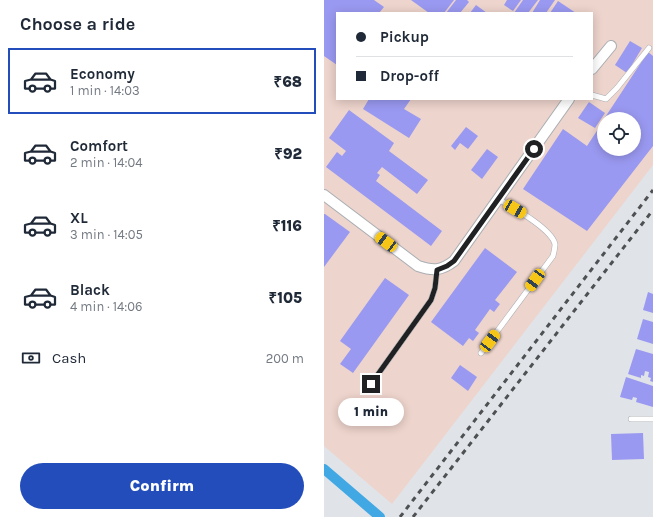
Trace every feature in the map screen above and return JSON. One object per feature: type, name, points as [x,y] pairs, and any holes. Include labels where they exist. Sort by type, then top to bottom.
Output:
[{"type":"street","points":[[593,68],[611,46]]},
{"type":"street","points":[[324,195],[418,266],[437,270],[454,261],[568,100]]},
{"type":"lane","points":[[593,95],[606,99],[617,88],[649,48]]},
{"type":"lane","points":[[481,353],[554,256],[555,250],[554,242],[550,234],[526,216],[498,199]]},
{"type":"lane","points":[[371,384],[431,300],[435,288],[437,270]]},
{"type":"lane","points":[[631,419],[653,419]]},
{"type":"shaded area","points":[[324,0],[653,0],[653,165],[392,504],[324,446]]},
{"type":"building","points":[[324,0],[374,0],[384,7],[380,12],[336,12],[336,64],[324,56]]},
{"type":"building","points":[[411,0],[454,0],[445,12],[428,12]]},
{"type":"building","points":[[456,0],[467,0],[469,2],[461,12],[447,12]]},
{"type":"building","points":[[507,0],[521,0],[513,11],[504,5]]},
{"type":"building","points":[[523,0],[538,0],[529,12],[515,12]]},
{"type":"building","points":[[540,0],[555,0],[547,12],[533,12]]},
{"type":"building","points":[[558,1],[574,12],[551,12]]},
{"type":"building","points":[[476,5],[486,12],[471,12]]},
{"type":"building","points":[[630,41],[642,48],[627,73],[615,65]]},
{"type":"building","points":[[648,52],[653,56],[653,146],[587,231],[523,189],[563,129],[587,146],[597,131],[597,156],[641,156],[641,112],[609,112]]},
{"type":"building","points":[[368,100],[410,100],[404,109],[421,119],[409,138],[363,109]]},
{"type":"building","points":[[589,102],[604,112],[597,112],[597,125],[595,128],[578,118]]},
{"type":"building","points":[[349,110],[394,143],[389,151],[428,180],[417,194],[382,167],[377,173],[380,175],[376,181],[442,231],[431,246],[326,167],[337,152],[342,156],[346,151],[329,138]]},
{"type":"building","points":[[466,127],[478,136],[468,149],[460,143],[455,150],[451,146]]},
{"type":"building","points":[[487,149],[498,157],[482,179],[471,170]]},
{"type":"building","points":[[324,214],[350,232],[324,267]]},
{"type":"building","points":[[485,248],[517,272],[495,300],[500,304],[494,312],[490,309],[475,330],[479,333],[473,341],[469,338],[463,346],[431,322]]},
{"type":"building","points":[[385,278],[409,295],[353,373],[340,364],[351,349],[340,341]]},
{"type":"building","points":[[648,292],[653,294],[653,313],[643,310]]},
{"type":"building","points":[[643,319],[653,322],[653,344],[637,339]]},
{"type":"building","points":[[636,349],[653,354],[653,382],[650,381],[651,378],[648,377],[649,372],[645,371],[644,376],[641,375],[641,378],[628,374]]},
{"type":"building","points":[[460,365],[477,377],[468,391],[451,378]]},
{"type":"building","points":[[626,377],[653,386],[653,407],[636,402],[637,398],[633,397],[632,400],[620,397]]},
{"type":"building","points":[[643,433],[644,459],[612,460],[611,434]]},
{"type":"waterway","points":[[324,469],[380,517]]},
{"type":"railway","points":[[400,517],[653,190]]},
{"type":"railway","points":[[413,517],[653,210]]},
{"type":"route","points":[[371,384],[431,300],[435,288],[437,270],[454,261],[534,149]]}]
